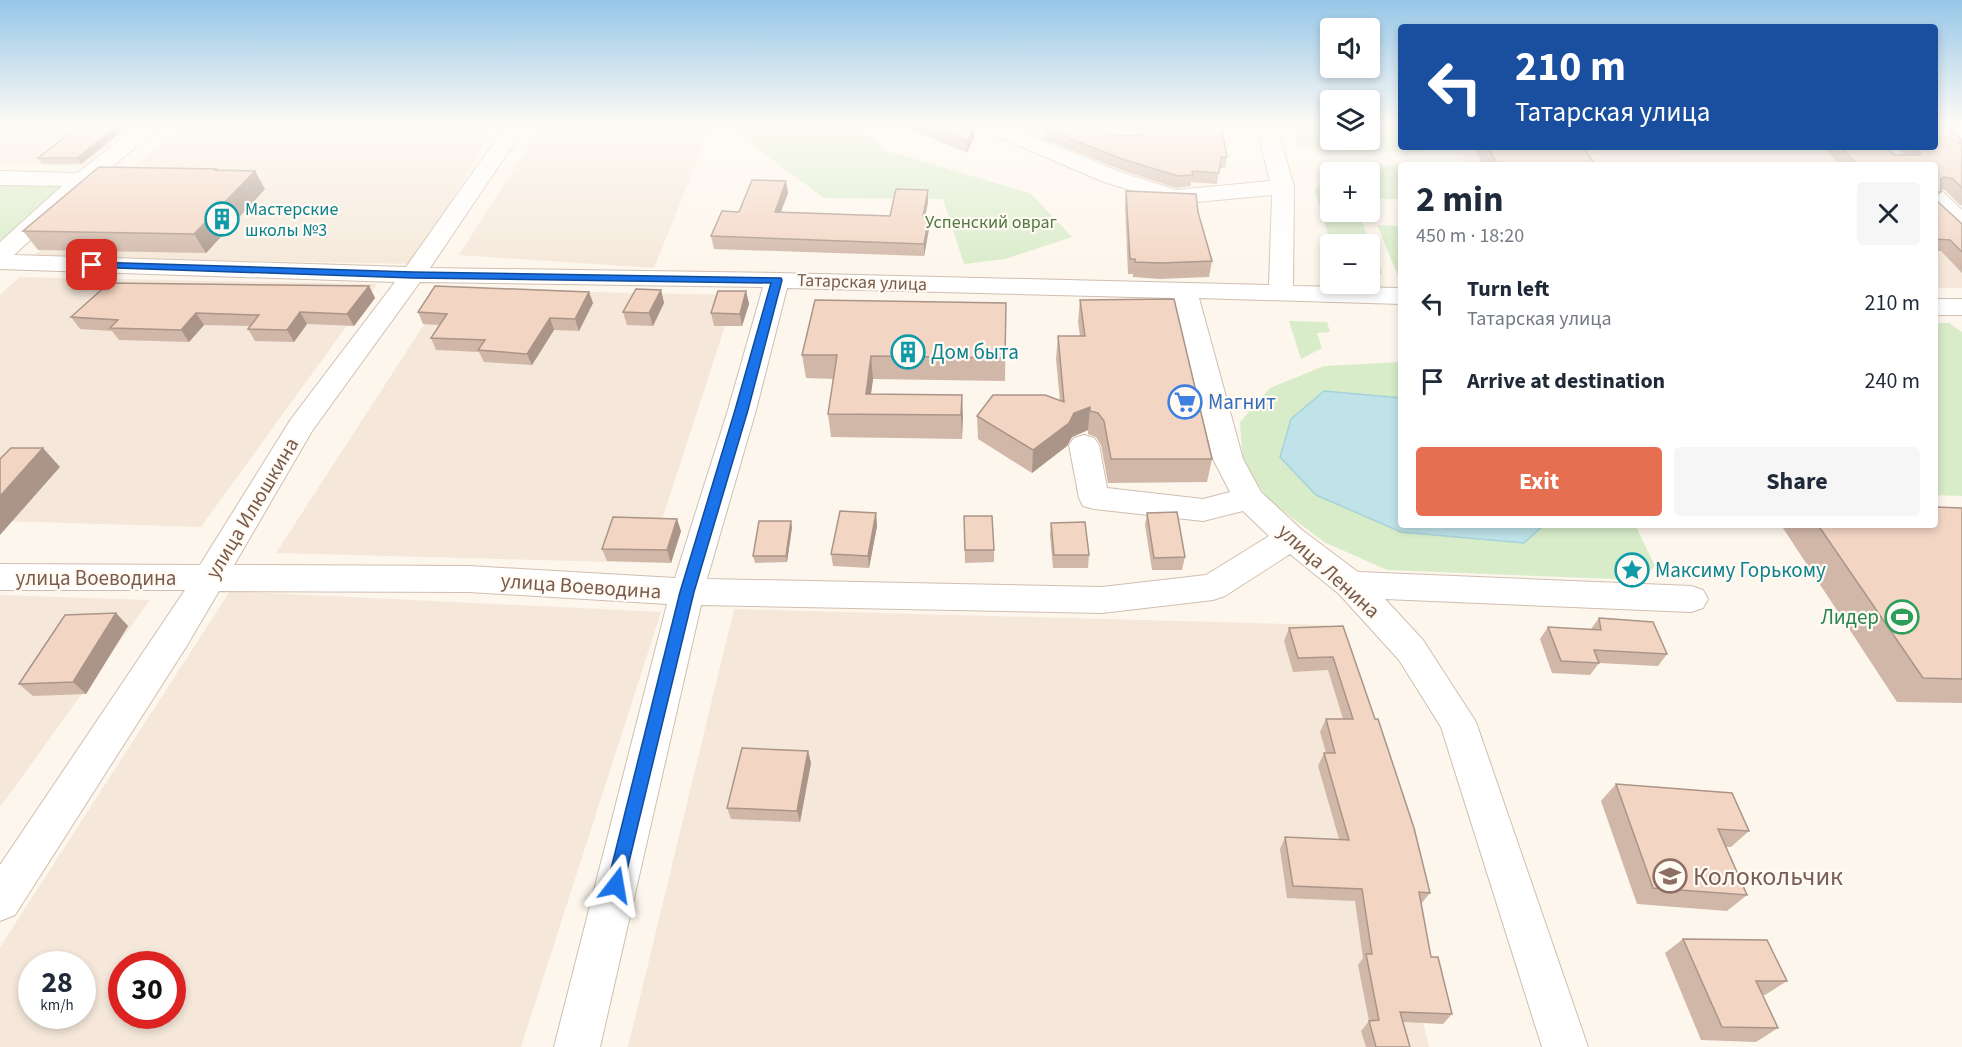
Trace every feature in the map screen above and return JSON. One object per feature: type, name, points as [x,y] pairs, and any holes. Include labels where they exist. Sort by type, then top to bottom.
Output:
[{"type":"street","points":[[0,255],[91,173]]},
{"type":"street","name":"улица Илюшкина","points":[[0,902],[174,637],[301,426],[413,275],[483,173]]},
{"type":"street","points":[[1102,173],[1175,197],[1283,188]]},
{"type":"street","points":[[1279,173],[1283,188],[1283,270],[1280,294]]},
{"type":"street","points":[[0,178],[82,180]]},
{"type":"street","points":[[1938,200],[1962,223]]},
{"type":"street","name":"Татарская улица","points":[[0,262],[413,275],[777,280],[1398,296]]},
{"type":"street","points":[[577,1047],[687,592],[742,410],[777,280]]},
{"type":"street","name":"улица Ленина","points":[[1184,291],[1228,459],[1249,499],[1291,538],[1351,585],[1412,650],[1458,722],[1565,1047]]},
{"type":"street","points":[[1938,307],[1962,308]]},
{"type":"street","points":[[1084,445],[1094,498],[1203,510],[1249,499]]},
{"type":"street","name":"улица Воеводина","points":[[0,577],[468,579],[687,592],[1102,600],[1214,587],[1291,538]]},
{"type":"street","points":[[1351,585],[1691,599]]},
{"type":"shaded area","points":[[128,173],[468,173],[414,264],[32,257]]},
{"type":"shaded area","points":[[511,173],[692,173],[654,268],[459,255]]},
{"type":"shaded area","points":[[1938,230],[1962,252],[1962,288],[1938,288]]},
{"type":"shaded area","points":[[20,277],[377,284],[201,527],[0,521],[0,295]]},
{"type":"shaded area","points":[[447,289],[735,295],[648,563],[276,553]]},
{"type":"shaded area","points":[[230,591],[661,612],[521,1047],[0,1047],[0,947]]},
{"type":"shaded area","points":[[0,595],[150,600],[0,807]]},
{"type":"shaded area","points":[[734,609],[1328,625],[1429,1047],[628,1047]]},
{"type":"green space","name":"Успенский овраг","points":[[790,173],[961,173],[1030,193],[1072,237],[1005,259],[964,264],[943,199],[824,198]]},
{"type":"green space","points":[[1380,173],[1398,173],[1398,199],[1380,199]]},
{"type":"green space","points":[[0,184],[65,186],[0,241]]},
{"type":"green space","points":[[1320,185],[1320,207],[1315,190]]},
{"type":"green space","points":[[1324,222],[1362,222],[1367,234],[1328,234]]},
{"type":"green space","points":[[1377,225],[1398,226],[1398,276]]},
{"type":"green space","points":[[1289,321],[1327,322],[1330,332],[1317,333],[1322,348],[1301,359]]},
{"type":"green space","points":[[1938,323],[1949,323],[1962,332],[1962,496],[1938,495]]},
{"type":"green space","points":[[1398,362],[1398,528],[1636,528],[1655,566],[1640,580],[1387,570],[1324,542],[1270,501],[1243,465],[1240,422],[1270,388],[1324,366]]},
{"type":"water","points":[[1324,391],[1398,398],[1398,528],[1541,528],[1524,543],[1401,532],[1316,495],[1280,457],[1291,419]]},
{"type":"building","points":[[92,173],[253,173],[194,234],[23,231]]},
{"type":"building","points":[[1168,173],[1192,173],[1193,175],[1178,176]]},
{"type":"building","points":[[1938,173],[1962,173],[1962,188],[1953,179],[1944,177],[1941,179],[1941,192],[1938,192]]},
{"type":"building","points":[[752,180],[786,181],[775,212],[890,216],[896,189],[928,190],[923,216],[929,217],[924,244],[711,236],[722,211],[739,212]]},
{"type":"building","points":[[1126,191],[1196,194],[1198,212],[1212,261],[1161,263],[1135,262],[1135,259],[1130,259]]},
{"type":"building","points":[[1938,202],[1962,224],[1962,252],[1950,240],[1938,239]]},
{"type":"building","points":[[109,283],[369,286],[347,314],[300,312],[287,330],[248,329],[259,315],[196,313],[181,330],[110,328],[118,320],[71,317]]},
{"type":"building","points":[[435,286],[589,292],[575,319],[550,318],[527,354],[478,350],[485,340],[431,338],[447,314],[418,312]]},
{"type":"building","points":[[636,289],[661,290],[649,313],[623,312]]},
{"type":"building","points":[[718,291],[746,291],[740,314],[711,313]]},
{"type":"building","points":[[1174,299],[1212,459],[1111,459],[1104,421],[1098,413],[1090,411],[1090,407],[1074,413],[1069,423],[1033,450],[977,416],[993,395],[1045,395],[1064,402],[1058,336],[1085,336],[1080,300]]},
{"type":"building","points":[[815,300],[1006,303],[1005,358],[871,356],[866,394],[962,395],[961,415],[828,414],[837,355],[802,355]]},
{"type":"building","points":[[11,448],[43,448],[0,496],[0,459]]},
{"type":"building","name":"Лидер","points":[[1938,507],[1962,508],[1962,679],[1923,678],[1820,528],[1938,528]]},
{"type":"building","points":[[840,511],[876,513],[868,556],[831,554]]},
{"type":"building","points":[[1177,512],[1185,557],[1154,558],[1147,513]]},
{"type":"building","points":[[964,516],[992,516],[994,550],[965,550]]},
{"type":"building","points":[[613,517],[677,519],[667,550],[602,549]]},
{"type":"building","points":[[759,521],[791,521],[786,556],[753,556]]},
{"type":"building","points":[[1085,522],[1089,555],[1054,555],[1051,523]]},
{"type":"building","points":[[116,613],[73,682],[19,684],[65,615]]},
{"type":"building","points":[[1599,618],[1653,622],[1667,654],[1594,650],[1599,663],[1561,661],[1548,627],[1601,630]]},
{"type":"building","points":[[1343,626],[1375,719],[1378,719],[1414,828],[1430,893],[1419,892],[1431,957],[1438,957],[1452,1014],[1400,1012],[1410,1047],[1376,1047],[1369,1021],[1379,1020],[1366,954],[1372,954],[1362,889],[1293,886],[1285,837],[1349,840],[1324,753],[1335,753],[1326,719],[1353,719],[1333,657],[1298,658],[1289,628]]},
{"type":"building","points":[[742,748],[808,751],[797,811],[727,808]]},
{"type":"building","name":"Колокольчик","points":[[1616,784],[1732,793],[1749,831],[1718,829],[1747,895],[1653,888]]},
{"type":"building","points":[[1683,939],[1767,940],[1787,981],[1756,981],[1778,1028],[1722,1027]]},
{"type":"place","name":"Мастерские школы №3","points":[[222,219]]},
{"type":"place","name":"Дом быта","points":[[908,352]]},
{"type":"place","name":"Магнит","points":[[1185,402]]},
{"type":"place","name":"Максиму Горькому","points":[[1632,570]]},
{"type":"place","name":"Лидер","points":[[1902,617]]},
{"type":"place","name":"Колокольчик","points":[[1670,876]]},
{"type":"route","points":[[92,265],[413,275],[777,280],[742,410],[687,592],[616,885]]}]
